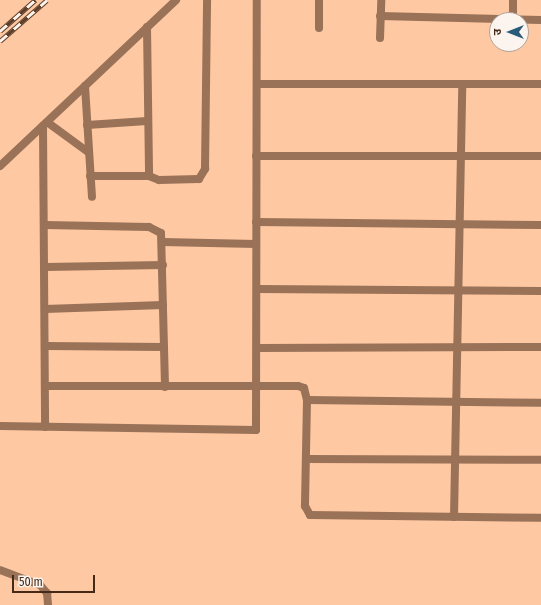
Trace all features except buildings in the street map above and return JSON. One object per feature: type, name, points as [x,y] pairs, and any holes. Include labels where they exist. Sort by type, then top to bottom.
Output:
[{"type":"street","points":[[0,166],[176,0]]},
{"type":"street","points":[[90,176],[149,176],[194,180],[204,174],[207,0]]},
{"type":"street","points":[[0,426],[253,432],[257,426],[257,0]]},
{"type":"street","points":[[319,0],[319,28]]},
{"type":"street","points":[[380,38],[381,0]]},
{"type":"street","points":[[513,0],[513,12]]},
{"type":"street","points":[[380,16],[489,18]]},
{"type":"street","points":[[529,20],[541,20]]},
{"type":"street","points":[[147,27],[147,121],[149,176]]},
{"type":"street","points":[[257,84],[462,86],[541,84]]},
{"type":"street","points":[[85,86],[92,197]]},
{"type":"street","points":[[454,517],[459,156],[462,86]]},
{"type":"street","points":[[87,125],[147,121]]},
{"type":"street","points":[[45,124],[88,152]]},
{"type":"street","points":[[45,124],[45,427]]},
{"type":"street","points":[[256,156],[541,156]]},
{"type":"street","points":[[256,222],[541,225]]},
{"type":"street","points":[[45,225],[155,228],[161,232],[165,387]]},
{"type":"street","points":[[162,242],[256,244]]},
{"type":"street","points":[[46,267],[163,265]]},
{"type":"street","points":[[257,289],[541,291]]},
{"type":"street","points":[[45,309],[163,305]]},
{"type":"street","points":[[46,346],[164,347]]},
{"type":"street","points":[[257,348],[541,347]]},
{"type":"street","points":[[46,386],[298,386],[304,388],[307,400],[305,506],[310,515],[541,518]]},
{"type":"street","points":[[307,400],[541,403]]},
{"type":"street","points":[[306,460],[541,460]]},
{"type":"street","points":[[0,570],[40,586],[47,593],[48,605]]},
{"type":"railway","points":[[0,31],[35,0]]},
{"type":"railway","points":[[0,41],[47,0]]}]
